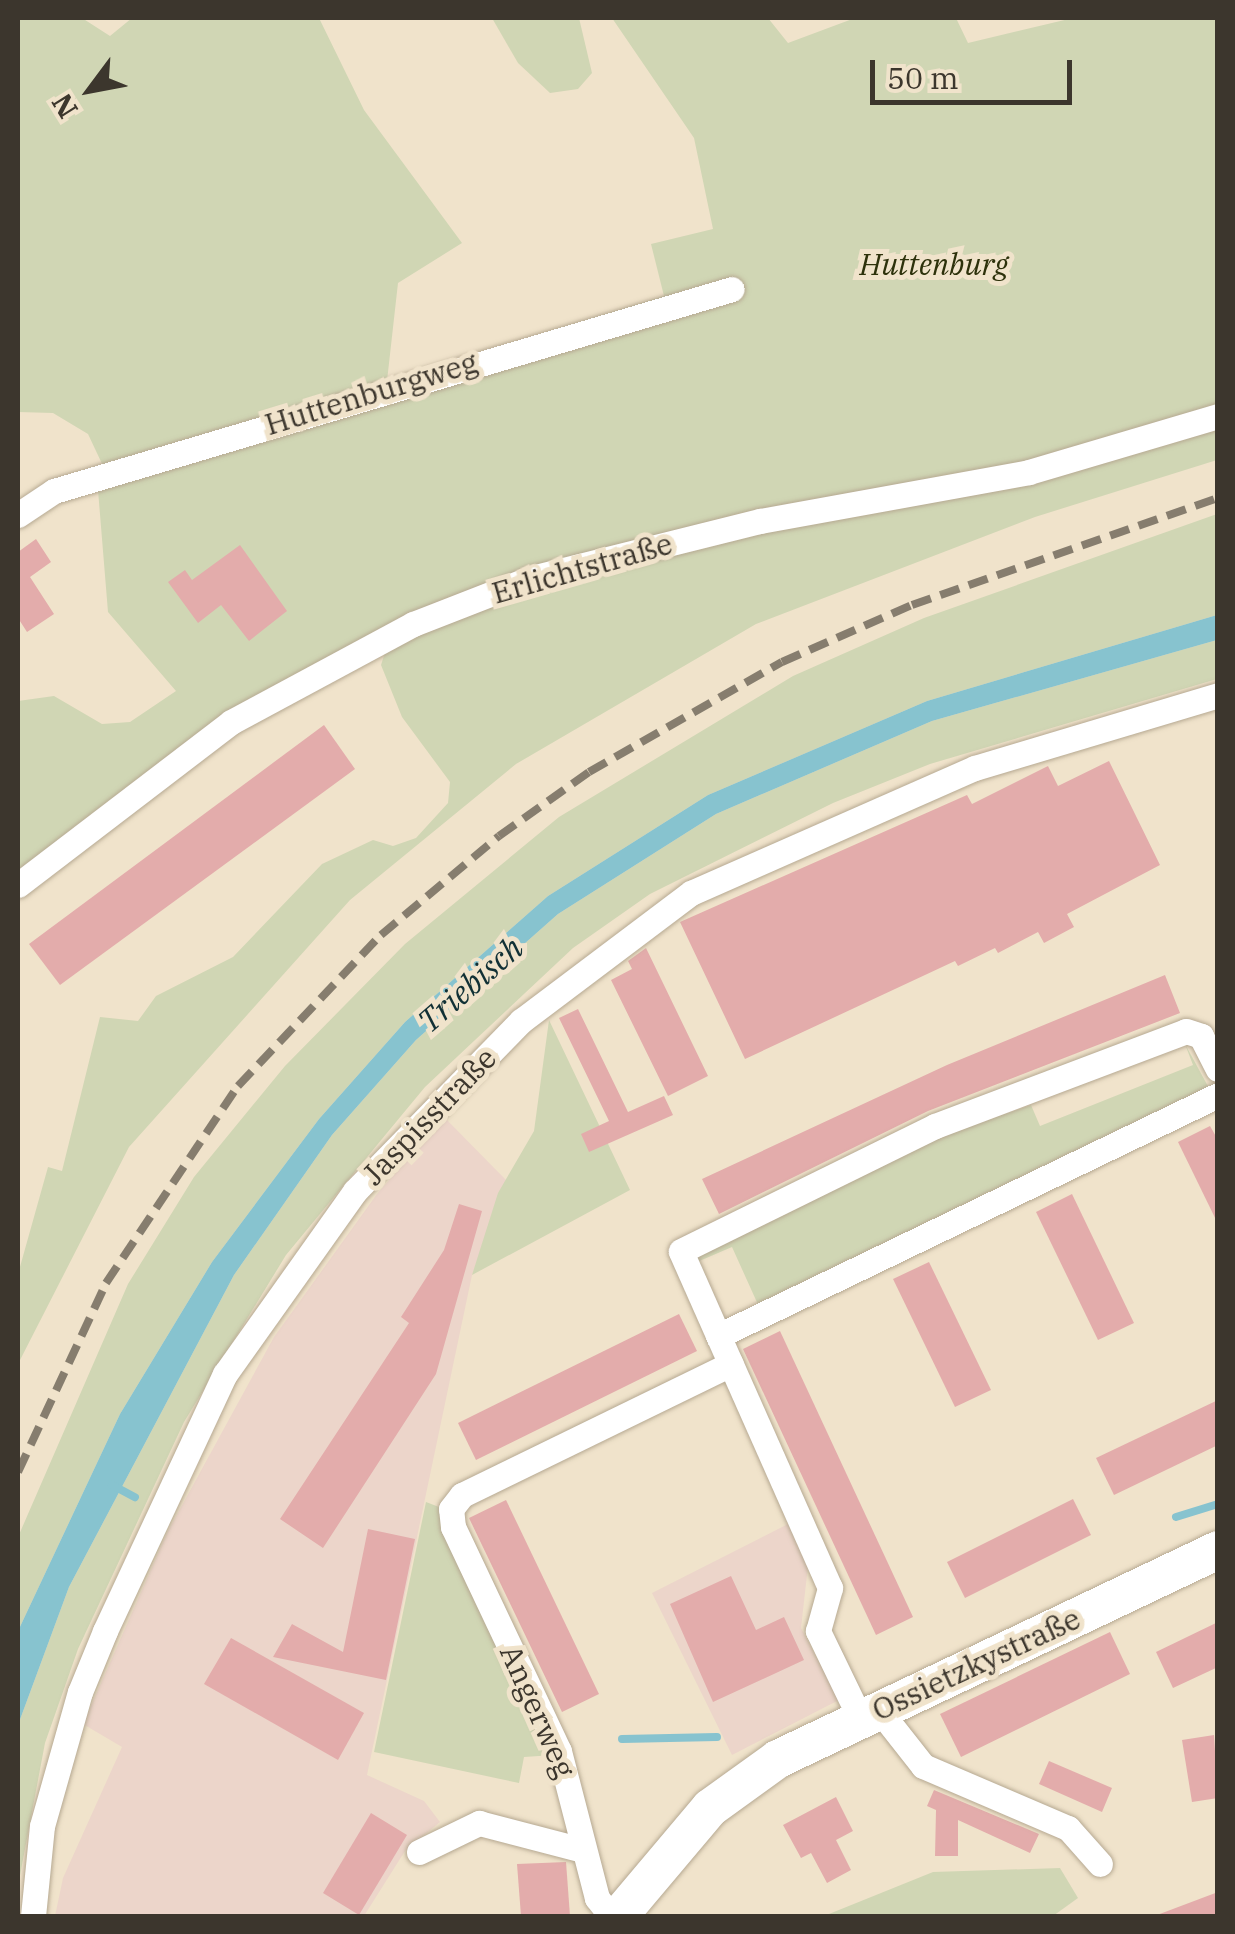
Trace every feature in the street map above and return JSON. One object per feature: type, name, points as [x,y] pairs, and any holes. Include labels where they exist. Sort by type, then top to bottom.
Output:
[{"type":"main road","name":"Ossietzkystraße","points":[[619,1916],[682,1837],[738,1786],[869,1714],[1218,1550]]},
{"type":"street","name":"Huttenburgweg","points":[[18,515],[54,490],[732,288]]},
{"type":"street","name":"Erlichtstraße","points":[[18,885],[231,722],[413,624],[531,578],[760,521],[1029,472],[1218,416]]},
{"type":"street","name":"Jaspisstraße","points":[[33,1916],[42,1826],[80,1692],[105,1632],[225,1374],[355,1191],[521,1021],[691,893],[974,768],[1218,695]]},
{"type":"street","points":[[1100,1864],[1068,1828],[924,1766],[869,1714],[818,1631],[830,1588],[681,1250],[935,1126],[1186,1031],[1202,1036],[1218,1069]]},
{"type":"street","points":[[718,1336],[1218,1095]]},
{"type":"street","name":"Angerweg","points":[[611,1916],[598,1898],[582,1850],[559,1751],[454,1527],[451,1509],[462,1495],[730,1364]]},
{"type":"street","points":[[419,1852],[479,1823],[582,1850]]},
{"type":"shaded area","points":[[444,1117],[506,1180],[472,1275],[367,1775],[424,1801],[440,1822],[405,1851],[364,1916],[55,1916],[63,1878],[122,1747],[83,1724],[168,1531],[274,1337],[377,1194]]},
{"type":"shaded area","points":[[788,1524],[808,1566],[801,1628],[839,1700],[732,1755],[652,1593]]},
{"type":"green space","name":"Huttenburg","points":[[18,18],[82,18],[110,36],[132,18],[319,18],[364,110],[462,243],[398,283],[387,381],[664,296],[651,244],[713,229],[694,138],[612,18],[768,18],[788,43],[855,18],[956,18],[968,43],[1073,18],[1217,18],[1217,460],[1035,517],[756,624],[516,764],[350,900],[129,1147],[18,1364],[18,1274],[48,1167],[62,1171],[100,1017],[138,1021],[156,996],[233,957],[322,864],[373,840],[393,846],[416,838],[448,803],[450,782],[402,717],[381,665],[390,637],[231,722],[18,885],[18,701],[54,696],[102,724],[130,722],[176,691],[108,612],[98,490],[104,468],[88,434],[53,413],[18,412]]},
{"type":"green space","points":[[492,18],[579,18],[592,73],[578,89],[550,93],[518,63]]},
{"type":"green space","points":[[1217,514],[1217,615],[927,701],[708,795],[548,896],[405,1022],[319,1119],[212,1262],[120,1414],[18,1631],[18,1537],[128,1284],[194,1177],[285,1066],[405,944],[559,817],[793,676],[924,618]]},
{"type":"green space","points":[[1217,640],[1217,679],[930,764],[833,803],[650,894],[573,948],[425,1087],[286,1255],[184,1422],[78,1649],[45,1743],[18,1886],[18,1725],[69,1587],[234,1275],[332,1135],[416,1040],[558,914],[716,814],[932,721]]},
{"type":"green space","points":[[549,1020],[630,1190],[472,1275],[498,1193],[534,1131]]},
{"type":"green space","points":[[1185,1044],[1210,1090],[760,1309],[732,1247],[697,1262],[700,1248],[951,1133],[1031,1105],[1040,1126],[1193,1065]]},
{"type":"green space","points":[[426,1502],[439,1507],[554,1755],[524,1757],[519,1783],[374,1752]]},
{"type":"green space","points":[[1060,1868],[1078,1898],[1053,1916],[824,1916],[933,1872]]},
{"type":"water","name":"Triebisch","points":[[1217,615],[1217,640],[932,721],[716,814],[558,914],[416,1040],[332,1135],[234,1275],[69,1587],[18,1725],[18,1631],[120,1414],[212,1262],[319,1119],[405,1022],[548,896],[708,795],[927,701]]},
{"type":"building","points":[[36,539],[51,562],[30,577],[54,614],[27,632],[18,618],[18,552]]},
{"type":"building","points":[[240,545],[287,611],[249,641],[221,605],[198,623],[168,582],[185,570],[192,580]]},
{"type":"building","points":[[324,725],[355,769],[60,985],[29,944]]},
{"type":"building","points":[[1109,761],[1160,865],[1067,914],[1074,927],[1044,943],[1038,932],[998,953],[995,948],[958,966],[955,961],[745,1059],[680,922],[967,795],[972,804],[1048,766],[1058,786]]},
{"type":"building","points":[[646,948],[708,1076],[668,1096],[611,980],[632,969],[628,961]]},
{"type":"building","points":[[1165,975],[1180,1013],[928,1111],[719,1214],[702,1179],[947,1065]]},
{"type":"building","points":[[578,1009],[628,1112],[664,1096],[673,1115],[589,1152],[581,1134],[609,1121],[559,1018]]},
{"type":"building","points":[[1210,1126],[1218,1140],[1218,1224],[1178,1142]]},
{"type":"building","points":[[1072,1194],[1134,1323],[1098,1340],[1036,1212]]},
{"type":"building","points":[[459,1204],[482,1211],[436,1374],[323,1548],[280,1519],[409,1323],[401,1317],[444,1250]]},
{"type":"building","points":[[929,1262],[991,1390],[955,1407],[893,1279]]},
{"type":"building","points":[[679,1314],[697,1351],[476,1460],[458,1423]]},
{"type":"building","points":[[780,1331],[913,1617],[876,1635],[743,1349]]},
{"type":"building","points":[[1218,1400],[1218,1445],[1114,1495],[1096,1458]]},
{"type":"building","points":[[1073,1499],[1091,1535],[965,1598],[947,1562]]},
{"type":"building","points":[[506,1500],[599,1694],[562,1712],[469,1518]]},
{"type":"building","points":[[368,1529],[415,1539],[386,1680],[273,1657],[292,1624],[343,1652]]},
{"type":"building","points":[[731,1576],[756,1630],[784,1617],[804,1660],[713,1702],[670,1604]]},
{"type":"building","points":[[1218,1622],[1218,1667],[1173,1688],[1156,1652]]},
{"type":"building","points":[[1110,1632],[1130,1674],[961,1757],[940,1714]]},
{"type":"building","points":[[231,1638],[364,1713],[338,1760],[204,1684]]},
{"type":"building","points":[[1214,1735],[1218,1798],[1192,1802],[1182,1740]]},
{"type":"building","points":[[1049,1761],[1112,1788],[1102,1812],[1039,1784]]},
{"type":"building","points":[[934,1790],[1039,1834],[1030,1853],[958,1820],[958,1856],[935,1856],[936,1810],[927,1806]]},
{"type":"building","points":[[836,1797],[853,1831],[836,1840],[851,1870],[827,1883],[811,1853],[801,1858],[783,1825]]},
{"type":"building","points":[[371,1813],[407,1835],[359,1915],[323,1893]]},
{"type":"building","points":[[566,1862],[570,1916],[521,1916],[517,1864]]},
{"type":"building","points":[[1218,1892],[1218,1916],[1157,1915]]},
{"type":"waterway","points":[[112,1485],[135,1497]]},
{"type":"waterway","points":[[1176,1517],[1218,1504]]},
{"type":"waterway","points":[[622,1739],[717,1737]]},
{"type":"railway","points":[[18,1472],[106,1283],[238,1086],[381,935],[499,836],[589,772],[782,662],[912,605],[1218,498]]}]
